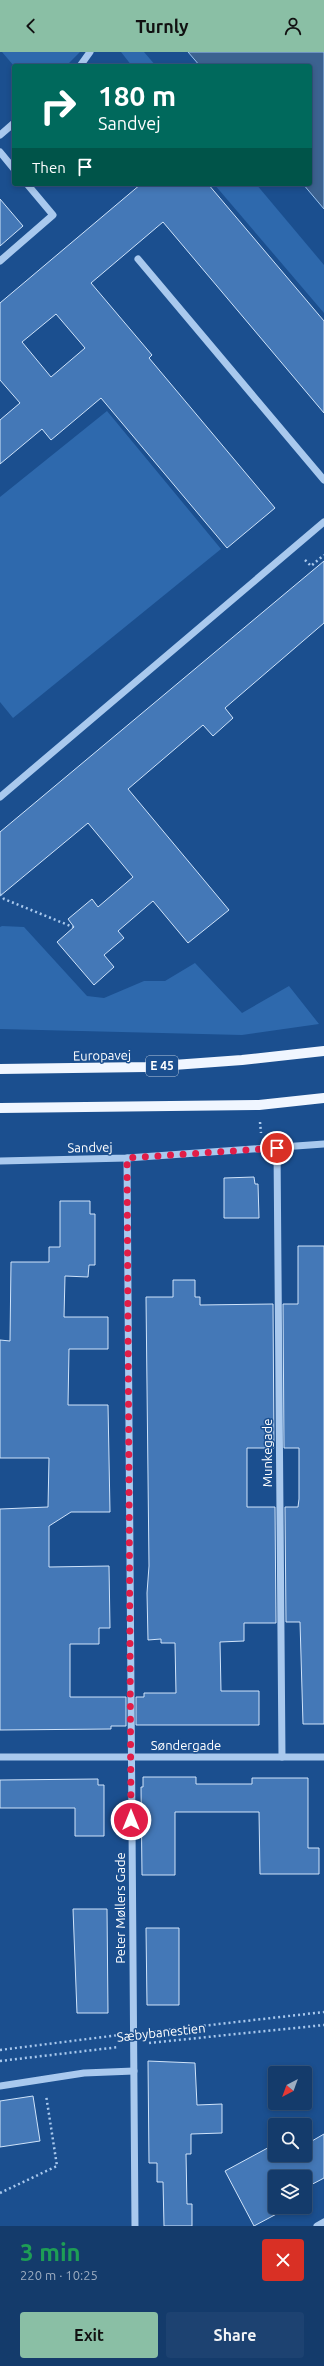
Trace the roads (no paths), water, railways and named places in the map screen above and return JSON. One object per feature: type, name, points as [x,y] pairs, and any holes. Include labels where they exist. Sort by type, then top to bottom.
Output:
[{"type":"main road","name":"Europavej","points":[[0,1069],[146,1067],[242,1060],[324,1051]]},
{"type":"main road","points":[[0,1108],[260,1105],[324,1098]]},
{"type":"street","points":[[81,64],[90,52]]},
{"type":"street","points":[[0,135],[12,125]]},
{"type":"street","points":[[0,152],[12,167]]},
{"type":"street","points":[[0,261],[53,215],[29,186]]},
{"type":"street","points":[[138,259],[324,480]]},
{"type":"street","points":[[0,797],[324,522]]},
{"type":"street","name":"Sandvej","points":[[0,1161],[127,1158],[324,1144]]},
{"type":"street","name":"Munkegade","points":[[277,1148],[282,1757]]},
{"type":"street","name":"Peter Møllers Gade","points":[[127,1158],[135,2226]]},
{"type":"street","name":"Søndergade","points":[[0,1757],[324,1757]]},
{"type":"street","points":[[0,2086],[84,2073],[134,2071]]},
{"type":"street","points":[[317,2226],[324,2222]]}]
